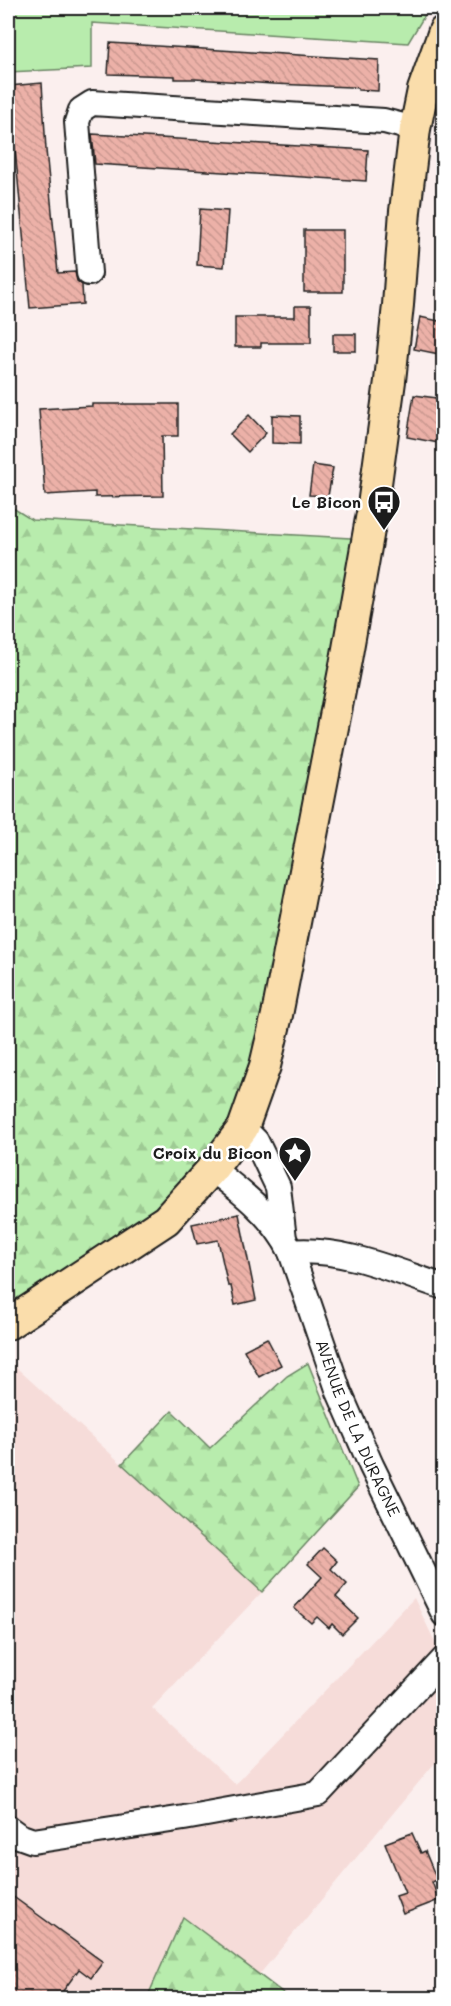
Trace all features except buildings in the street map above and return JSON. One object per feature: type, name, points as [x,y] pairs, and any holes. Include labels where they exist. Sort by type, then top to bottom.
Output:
[{"type":"main road","points":[[8,1324],[166,1220],[212,1169],[243,1128],[265,1066],[277,1015],[368,539],[390,381],[405,211],[415,129],[423,90],[441,47]]},
{"type":"street","points":[[89,273],[77,122],[81,110],[92,103],[384,121],[415,129]]},
{"type":"street","name":"AVENUE DE LA DURAGNE","points":[[243,1128],[256,1142],[278,1187],[287,1245],[339,1392],[371,1465],[444,1614]]},
{"type":"street","name":"AVENUE DE LA DURAGNE","points":[[212,1169],[252,1200],[287,1245]]},
{"type":"street","points":[[287,1245],[359,1260],[444,1287]]},
{"type":"street","points":[[8,1828],[19,1836],[33,1841],[184,1818],[318,1794],[444,1659]]},
{"type":"shaded area","points":[[8,1360],[262,1592],[152,1708],[235,1784],[414,1598],[443,1659],[443,1753],[259,1975],[183,1917],[147,1998],[8,1998]]},
{"type":"green space","points":[[8,8],[429,8],[408,43],[92,23],[92,68],[8,72]]},
{"type":"green space","points":[[8,505],[32,520],[368,539],[277,1015],[212,1169],[8,1324]]},
{"type":"green space","points":[[308,1363],[358,1487],[262,1592],[122,1464],[172,1411],[210,1448],[287,1376]]},
{"type":"green space","points":[[183,1917],[290,1998],[147,1998]]},
{"type":"place","name":"Le Bicon","points":[[384,531]]},
{"type":"place","name":"Croix du Bicon","points":[[295,1182]]}]
